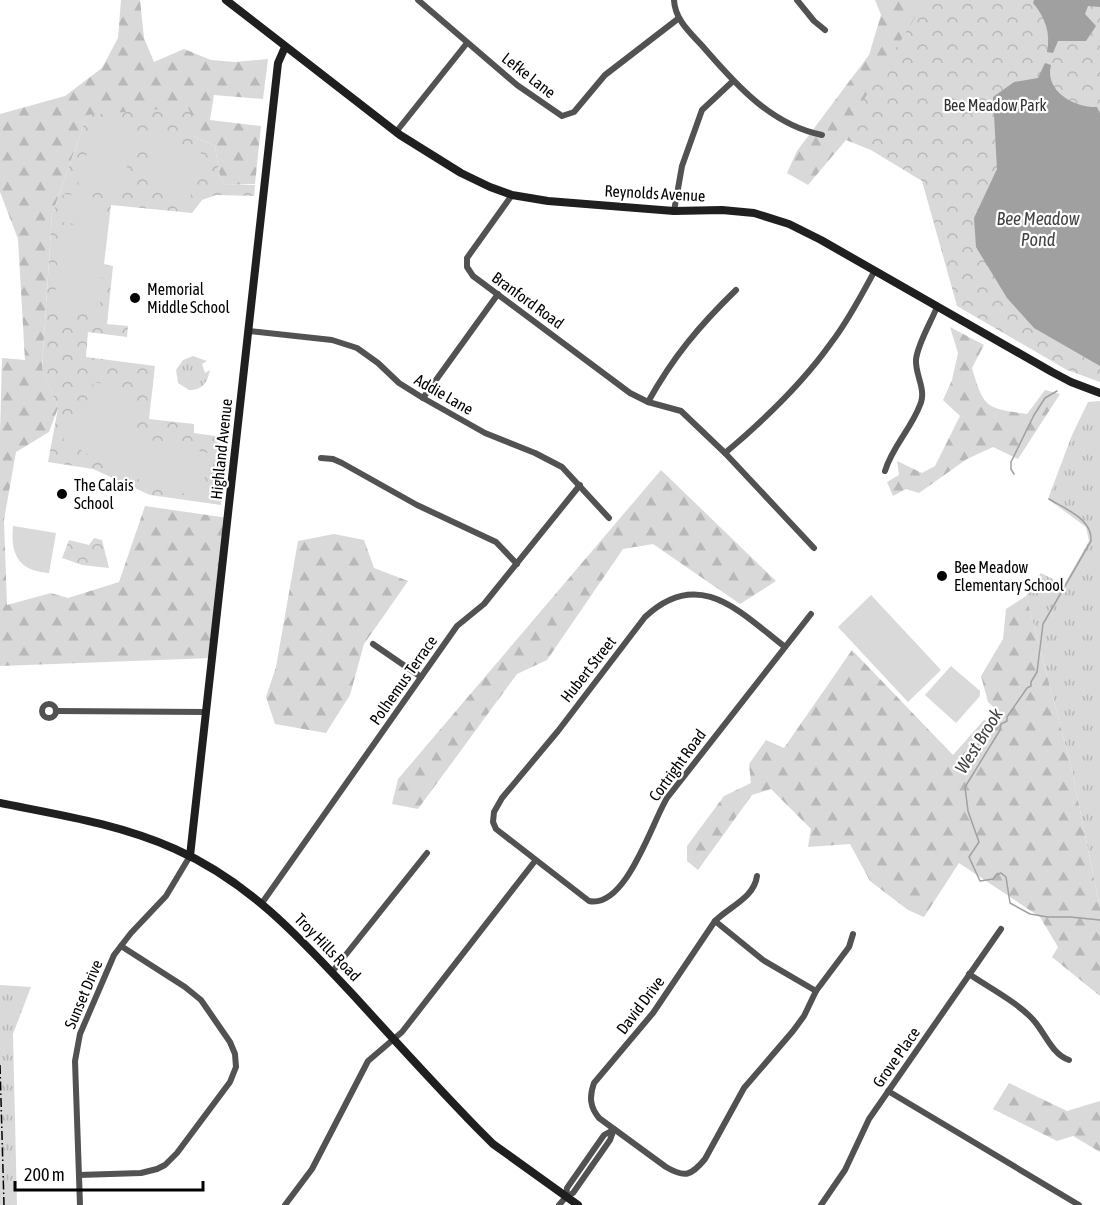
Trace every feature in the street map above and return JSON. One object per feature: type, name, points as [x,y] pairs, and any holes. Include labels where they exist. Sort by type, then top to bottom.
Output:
[{"type":"street","name":"Reynolds Avenue","points":[[226,0],[396,132],[461,173],[512,195],[548,201],[674,211],[739,211],[773,218],[804,231],[1052,372],[1100,393]]},
{"type":"street","name":"Lefke Lane","points":[[418,0],[527,92],[556,113],[567,116],[574,112],[605,75],[679,18]]},
{"type":"street","points":[[674,0],[679,18],[750,98],[804,131],[822,135]]},
{"type":"street","points":[[797,0],[814,21],[825,30]]},
{"type":"street","points":[[396,132],[467,43]]},
{"type":"street","name":"Highland Avenue","points":[[189,856],[278,63],[285,47]]},
{"type":"street","points":[[674,211],[682,166],[702,110],[733,81]]},
{"type":"street","name":"Branford Road","points":[[512,195],[466,262],[473,276],[621,386],[648,402],[681,411],[725,453],[814,548]]},
{"type":"street","points":[[725,453],[790,393],[832,343],[874,272]]},
{"type":"street","points":[[648,402],[667,369],[691,337],[736,290]]},
{"type":"street","points":[[423,398],[498,294]]},
{"type":"street","points":[[885,471],[888,459],[920,406],[923,394],[916,357],[937,308]]},
{"type":"street","name":"Addie Lane","points":[[249,331],[332,340],[365,353],[399,383],[423,398],[484,433],[553,461],[571,474],[609,518]]},
{"type":"street","points":[[321,458],[333,459],[342,463],[417,505],[496,542],[517,564]]},
{"type":"street","name":"Polhemus Terrace","points":[[262,903],[457,626],[484,604],[580,485]]},
{"type":"street","name":"Hubert Street","points":[[535,861],[496,829],[493,817],[497,805],[558,731],[645,617],[657,606],[685,594],[710,596],[740,612],[785,647]]},
{"type":"street","name":"Cortright Road","points":[[535,861],[589,902],[602,902],[609,898],[640,855],[667,798],[811,614]]},
{"type":"street","points":[[373,644],[421,677]]},
{"type":"street","points":[[56,711],[206,712]]},
{"type":"street","name":"Troy Hills Road","points":[[0,803],[106,824],[143,836],[189,856],[235,882],[262,903],[332,972],[485,1136],[578,1205]]},
{"type":"street","points":[[332,972],[427,853]]},
{"type":"street","name":"Sunset Drive","points":[[80,1205],[75,1060],[78,1042],[114,955],[166,896],[189,856]]},
{"type":"street","points":[[285,1205],[312,1169],[368,1061],[402,1032],[535,861]]},
{"type":"street","name":"David Drive","points":[[757,876],[756,885],[752,891],[725,911],[716,921],[652,1013],[594,1083],[590,1096],[593,1109],[599,1118],[639,1147],[676,1172],[689,1174],[696,1170],[705,1159],[744,1089],[793,1031],[804,1016],[816,991]]},
{"type":"street","points":[[716,921],[745,947],[816,991],[849,946],[853,934]]},
{"type":"street","name":"Grove Place","points":[[821,1205],[845,1170],[869,1119],[1001,929]]},
{"type":"street","points":[[79,1175],[141,1173],[165,1165],[177,1153],[230,1082],[235,1071],[235,1054],[230,1042],[201,1000],[185,987],[121,946]]},
{"type":"street","points":[[969,974],[1025,1012],[1034,1020],[1060,1057],[1069,1060]]},
{"type":"street","points":[[888,1091],[1079,1205]]},
{"type":"street","points":[[560,1205],[566,1197],[567,1188],[604,1135],[614,1129]]},
{"type":"green space","points":[[121,0],[140,0],[144,38],[154,62],[184,49],[211,60],[235,62],[268,59],[263,99],[214,95],[210,120],[261,126],[255,184],[226,185],[220,178],[215,146],[193,136],[193,119],[87,115],[52,215],[42,367],[58,408],[49,432],[16,452],[4,520],[7,605],[51,593],[68,598],[119,582],[145,506],[228,518],[212,658],[0,666],[2,358],[25,360],[18,239],[0,192],[0,114],[65,96],[102,68],[118,38]]},
{"type":"green space","points":[[875,0],[961,0],[925,169],[903,163],[846,140],[808,185],[787,173],[797,151],[869,55],[881,15]]},
{"type":"green space","name":"Bee Meadow Park","points":[[926,0],[1100,0],[1100,382],[1067,370],[957,306],[922,181],[843,133]]},
{"type":"green space","points":[[188,107],[193,119],[193,136],[215,146],[220,178],[226,185],[255,185],[254,196],[216,195],[202,200],[192,213],[111,205],[104,264],[113,266],[107,324],[128,326],[127,337],[88,332],[86,357],[155,366],[149,419],[194,424],[194,433],[229,438],[221,505],[150,495],[93,469],[48,462],[58,408],[42,368],[52,215],[87,115]]},
{"type":"green space","points":[[98,118],[138,131],[118,196],[78,183]]},
{"type":"green space","points":[[151,135],[205,155],[186,209],[166,195],[154,179],[149,159]]},
{"type":"green space","points":[[64,194],[107,199],[103,227],[61,222]]},
{"type":"green space","points":[[60,226],[106,230],[99,315],[54,312]]},
{"type":"green space","points":[[950,327],[984,345],[972,368],[984,399],[995,408],[1027,414],[1045,390],[1060,394],[1018,459],[993,447],[967,459],[919,493],[906,489],[893,496],[887,482],[899,475],[897,461],[922,473],[935,466],[960,416],[943,400],[952,380],[958,353]]},
{"type":"green space","points":[[193,356],[207,361],[202,364],[205,373],[210,370],[204,385],[198,389],[189,390],[178,383],[176,370],[183,360]]},
{"type":"green space","points":[[94,382],[137,390],[132,418],[126,418],[128,428],[162,445],[164,441],[211,454],[200,497],[173,489],[162,477],[156,488],[118,469],[116,472],[63,439],[92,392]]},
{"type":"green space","points":[[1100,401],[1100,908],[1071,766],[1026,596],[1041,573],[1064,585],[1089,541],[1086,527],[1048,499],[1072,435],[1088,402]]},
{"type":"green space","points":[[661,470],[776,581],[740,604],[653,544],[623,549],[547,660],[517,674],[418,809],[392,804],[398,779]]},
{"type":"green space","points":[[13,526],[56,533],[49,573],[30,569],[19,560],[13,545]]},
{"type":"green space","points":[[334,534],[364,540],[374,568],[408,581],[364,644],[350,695],[326,733],[275,724],[266,697],[276,667],[298,541]]},
{"type":"green space","points":[[94,538],[102,540],[109,568],[82,565],[62,558],[69,540],[89,545]]},
{"type":"green space","points":[[871,595],[941,670],[908,702],[838,627]]},
{"type":"green space","points":[[1026,596],[1071,766],[1100,908],[1100,996],[1052,957],[1058,947],[1040,917],[959,863],[924,917],[908,910],[870,881],[850,844],[808,847],[811,829],[771,789],[752,795],[698,870],[687,861],[687,846],[724,796],[751,783],[749,764],[766,740],[784,748],[852,650],[953,755],[984,720],[995,723],[999,712],[988,702],[981,676],[1003,639],[1006,609]]},
{"type":"green space","points":[[951,666],[980,691],[980,696],[956,723],[925,695]]},
{"type":"green space","points":[[0,985],[31,987],[13,1034],[17,1205],[0,1205]]},
{"type":"green space","points":[[1009,1083],[1067,1111],[1100,1101],[1100,1152],[1073,1136],[1057,1141],[993,1109]]},
{"type":"water","points":[[1034,0],[1100,0],[1100,7],[1088,6],[1085,14],[1096,26],[1086,41],[1058,41],[1053,53],[1047,52],[1046,26],[1033,3]]},
{"type":"water","name":"Bee Meadow Pond","points":[[1045,63],[1051,65],[1052,83],[1063,96],[1080,105],[1097,107],[1100,113],[1100,366],[1034,328],[1007,298],[976,247],[974,218],[997,169],[993,97],[1014,82],[1038,78]]},
{"type":"waterway","name":"West Brook","points":[[1014,474],[1011,462],[1034,415],[1045,398],[1057,391]]},
{"type":"waterway","name":"West Brook","points":[[1049,499],[1083,521],[1088,527],[1091,541],[1043,624],[1037,672],[1031,686],[1027,688],[1007,717],[1007,721],[1001,724],[1000,730],[965,787],[968,811],[979,842],[969,857],[980,881],[993,879],[1001,873],[1006,877],[1010,903],[1030,914],[1100,920]]},
{"type":"railway","points":[[0,1065],[4,1205]]},
{"type":"place","name":"Memorial Middle School","points":[[135,298]]},
{"type":"place","name":"The Calais School","points":[[62,494]]},
{"type":"place","name":"Bee Meadow Elementary School","points":[[942,576]]}]
